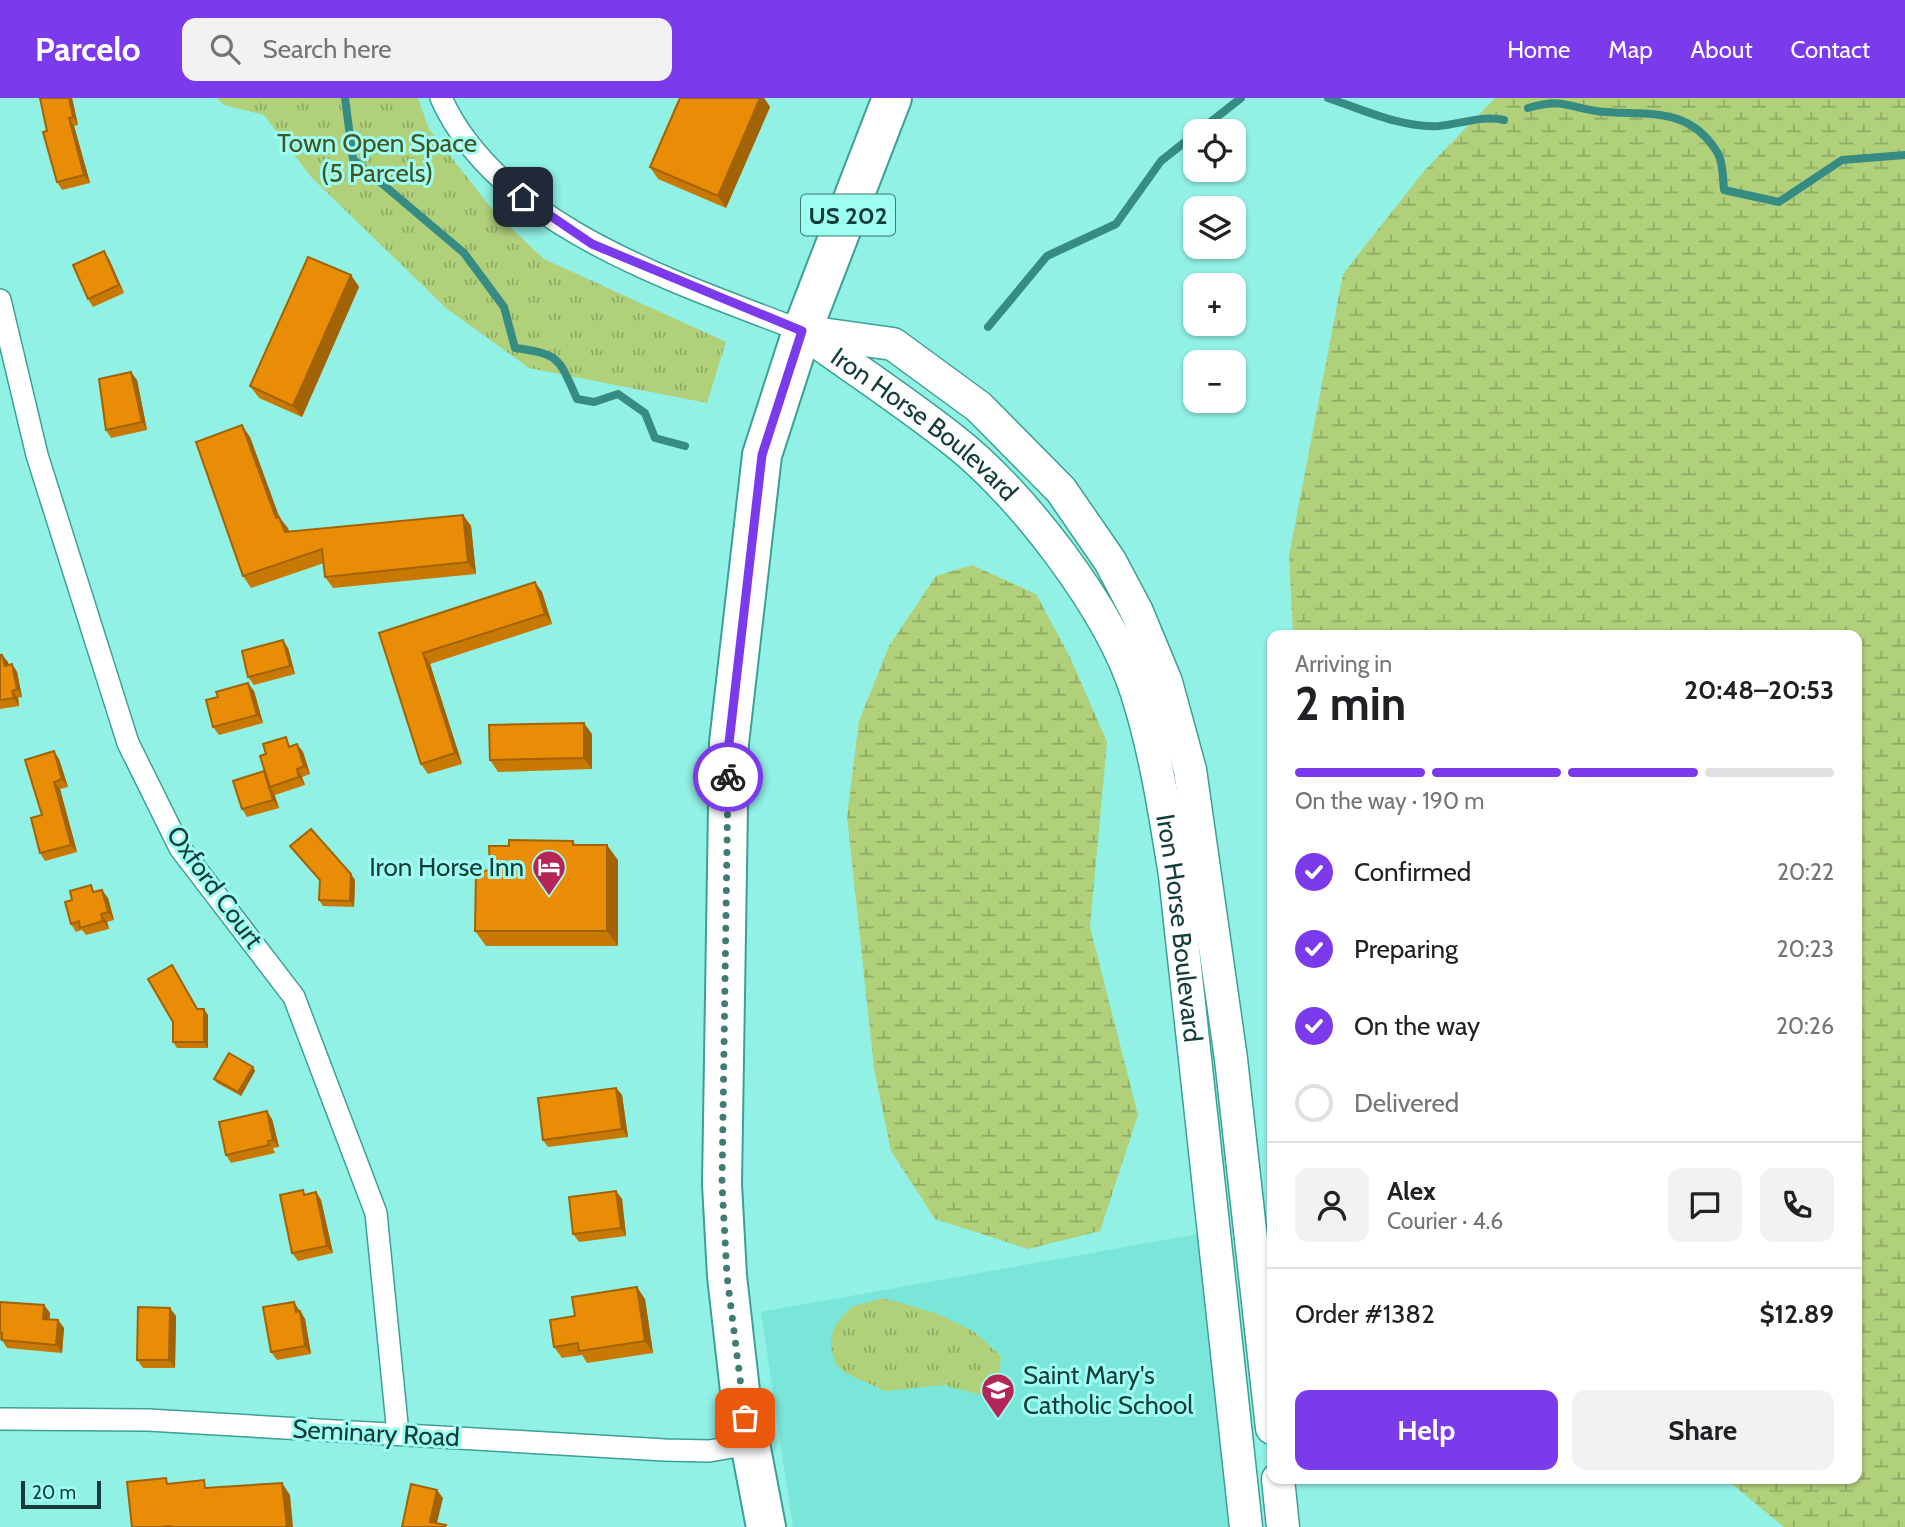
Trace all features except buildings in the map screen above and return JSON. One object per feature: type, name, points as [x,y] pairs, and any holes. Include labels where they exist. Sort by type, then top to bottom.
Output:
[{"type":"highway","name":"US 202","points":[[766,1527],[733,1330],[722,1184],[729,743],[762,455],[802,331],[892,98]]},
{"type":"street","points":[[441,98],[470,143],[502,180],[554,220],[592,244],[802,331]]},
{"type":"street","name":"Oxford Court","points":[[0,300],[37,455],[128,743],[180,848],[294,998],[376,1213],[398,1434]]},
{"type":"street","name":"Iron Horse Boulevard","points":[[802,331],[893,344],[979,407],[1061,490],[1110,562],[1147,635],[1166,682],[1190,770],[1231,1059],[1267,1383]]},
{"type":"street","name":"Iron Horse Boulevard","points":[[802,331],[954,440],[1006,490],[1063,556],[1100,615],[1137,692],[1159,778],[1175,875],[1246,1527]]},
{"type":"street","name":"Seminary Road","points":[[0,1419],[148,1420],[665,1450],[709,1451],[750,1444]]},
{"type":"street","points":[[1279,1484],[1283,1527]]},
{"type":"shaded area","name":"Saint Mary's Catholic School","points":[[1198,1234],[1230,1527],[793,1527],[761,1312]]},
{"type":"green space","name":"Town Open Space (5 Parcels)","points":[[217,98],[418,98],[429,129],[496,214],[544,259],[726,342],[707,403],[529,368],[446,308],[312,178],[264,115],[224,105]]},
{"type":"green space","points":[[1495,98],[1905,98],[1905,1527],[1784,1527],[1732,1484],[1862,1484],[1862,630],[1293,630],[1289,556],[1343,274],[1424,171]]},
{"type":"green space","points":[[972,565],[1036,594],[1070,657],[1107,742],[1090,927],[1138,1115],[1100,1231],[1028,1249],[935,1219],[891,1151],[874,1068],[847,816],[859,721],[889,646],[936,576]]},
{"type":"green space","points":[[883,1298],[935,1313],[973,1331],[1001,1356],[997,1399],[943,1385],[885,1391],[845,1373],[836,1364],[831,1348],[831,1337],[837,1323],[851,1307]]},
{"type":"waterway","points":[[345,98],[353,159],[464,253],[504,307],[515,348],[550,356],[562,367],[577,399],[594,402],[618,394],[645,413],[655,438],[685,446]]},
{"type":"waterway","points":[[1214,119],[1241,98]]},
{"type":"waterway","points":[[1328,98],[1383,117],[1425,126],[1480,119],[1504,120]]},
{"type":"waterway","points":[[1528,108],[1556,103],[1596,111],[1662,115],[1678,119],[1705,136],[1717,152],[1722,165],[1724,190],[1779,202],[1842,160],[1905,155]]},
{"type":"waterway","points":[[988,327],[1047,256],[1116,224],[1161,161],[1183,144]]},
{"type":"way so far","points":[[728,777],[722,1184],[727,1276],[745,1418]]},
{"type":"place","name":"Iron Horse Inn","points":[[549,897]]},
{"type":"place","name":"Saint Mary's Catholic School","points":[[998,1420]]},
{"type":"route","points":[[523,197],[544,214],[592,244],[802,331],[762,455],[729,743],[728,777]]}]
